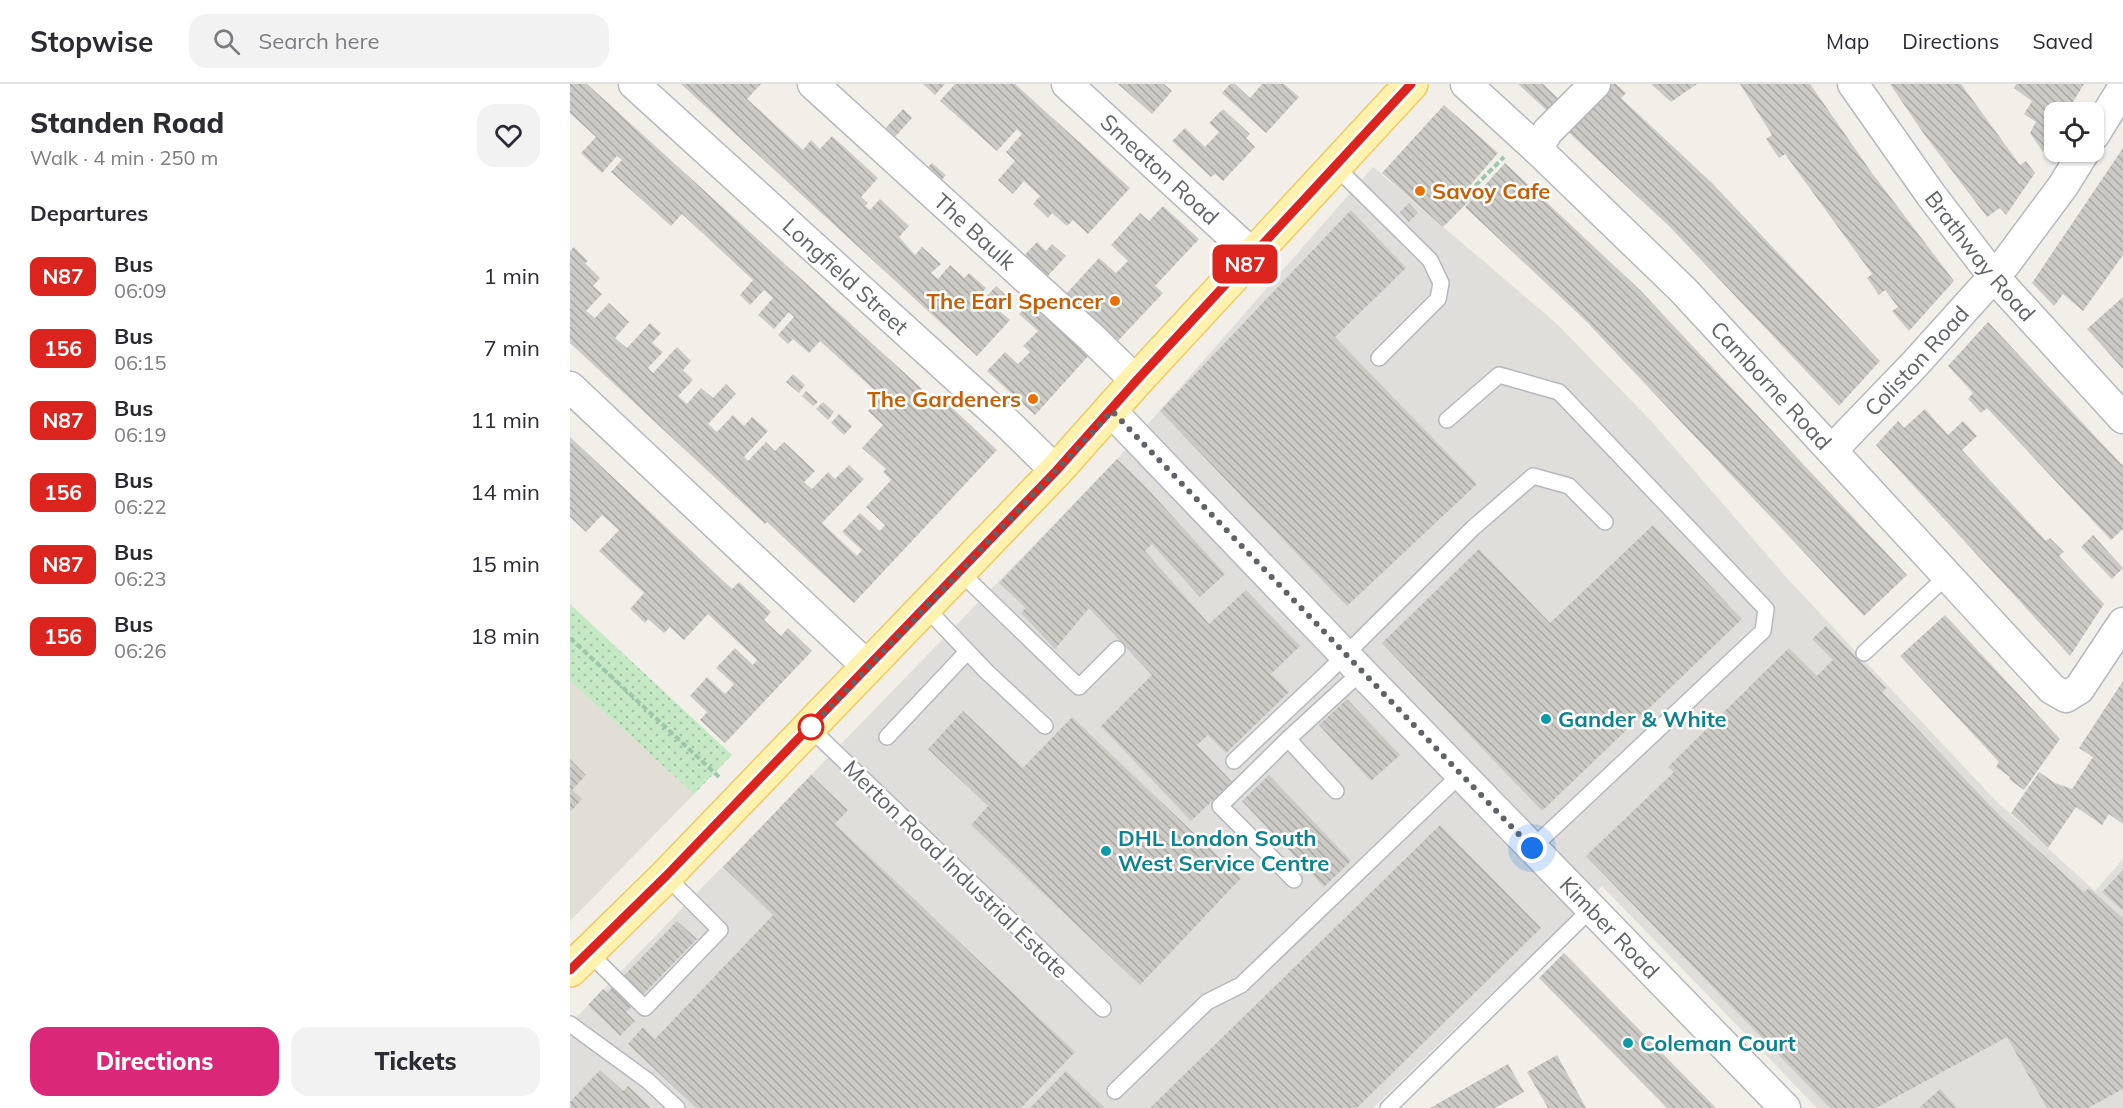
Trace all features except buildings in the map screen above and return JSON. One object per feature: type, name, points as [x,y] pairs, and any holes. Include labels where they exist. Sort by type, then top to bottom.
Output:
[{"type":"main road","points":[[579,961],[666,876],[1056,471],[1112,411],[1136,381],[1411,84]]},
{"type":"street","name":"Longfield Street","points":[[633,84],[1006,422],[1056,471]]},
{"type":"street","name":"The Baulk","points":[[813,84],[1092,338],[1136,381]]},
{"type":"street","name":"Smeaton Road","points":[[1067,84],[1253,255]]},
{"type":"street","name":"Camborne Road","points":[[1466,84],[1531,143],[1683,290],[2052,689],[2067,697],[2079,689],[2123,623]]},
{"type":"street","points":[[1531,143],[1548,131],[1595,84]]},
{"type":"street","name":"Brathway Road","points":[[1853,84],[1931,195],[1994,277],[2123,418]]},
{"type":"street","points":[[2104,119],[2123,88]]},
{"type":"street","name":"Coliston Road","points":[[1832,450],[1994,277],[2063,186],[2078,162]]},
{"type":"street","points":[[570,387],[868,667]]},
{"type":"street","name":"Kimber Road","points":[[1112,411],[1785,1108]]},
{"type":"lane","points":[[1336,167],[1430,260],[1441,283],[1438,299],[1379,358]]},
{"type":"lane","points":[[1447,420],[1499,375],[1559,392],[1766,609],[1763,631],[1532,848]]},
{"type":"lane","points":[[1294,880],[1221,806],[1288,739],[1473,528],[1533,476],[1569,486],[1605,522]]},
{"type":"lane","points":[[960,572],[1079,687],[1117,649]]},
{"type":"lane","points":[[1864,653],[1947,576]]},
{"type":"lane","points":[[926,608],[967,652],[1045,726]]},
{"type":"lane","points":[[887,738],[967,652]]},
{"type":"lane","points":[[1234,761],[1353,663]]},
{"type":"lane","name":"Merton Road Industrial Estate","points":[[810,728],[1103,1009]]},
{"type":"lane","points":[[1288,739],[1336,790]]},
{"type":"lane","points":[[1115,1091],[1207,1002],[1240,985],[1461,774]]},
{"type":"lane","points":[[579,961],[645,1008],[720,930],[666,876]]},
{"type":"lane","points":[[1388,1108],[1592,908]]},
{"type":"lane","points":[[570,1024],[648,1081],[677,1108]]},
{"type":"path","points":[[1469,192],[1531,143]]},
{"type":"path","points":[[570,639],[741,798]]},
{"type":"shaded area","points":[[1373,167],[1556,323],[1653,423],[1786,577],[1996,801],[2095,891],[2123,859],[2123,1108],[1817,1108],[1602,886],[1373,1108],[570,1108],[570,1024],[1119,457]]},
{"type":"shaded area","points":[[570,681],[694,794],[570,921]]},
{"type":"green space","points":[[570,604],[732,755],[694,794],[570,681]]},
{"type":"bus line","name":"N87","points":[[570,970],[666,876],[926,608],[1112,411],[1136,381],[1411,84]]},
{"type":"place","name":"Savoy Cafe","points":[[1420,191]]},
{"type":"place","name":"The Earl Spencer","points":[[1115,301]]},
{"type":"place","name":"The Gardeners","points":[[1033,399]]},
{"type":"place","name":"Gander & White","points":[[1546,719]]},
{"type":"place","name":"DHL London South West Service Centre","points":[[1106,851]]},
{"type":"place","name":"Coleman Court","points":[[1628,1043]]},
{"type":"route","points":[[811,727],[1112,411],[1532,848]]}]
